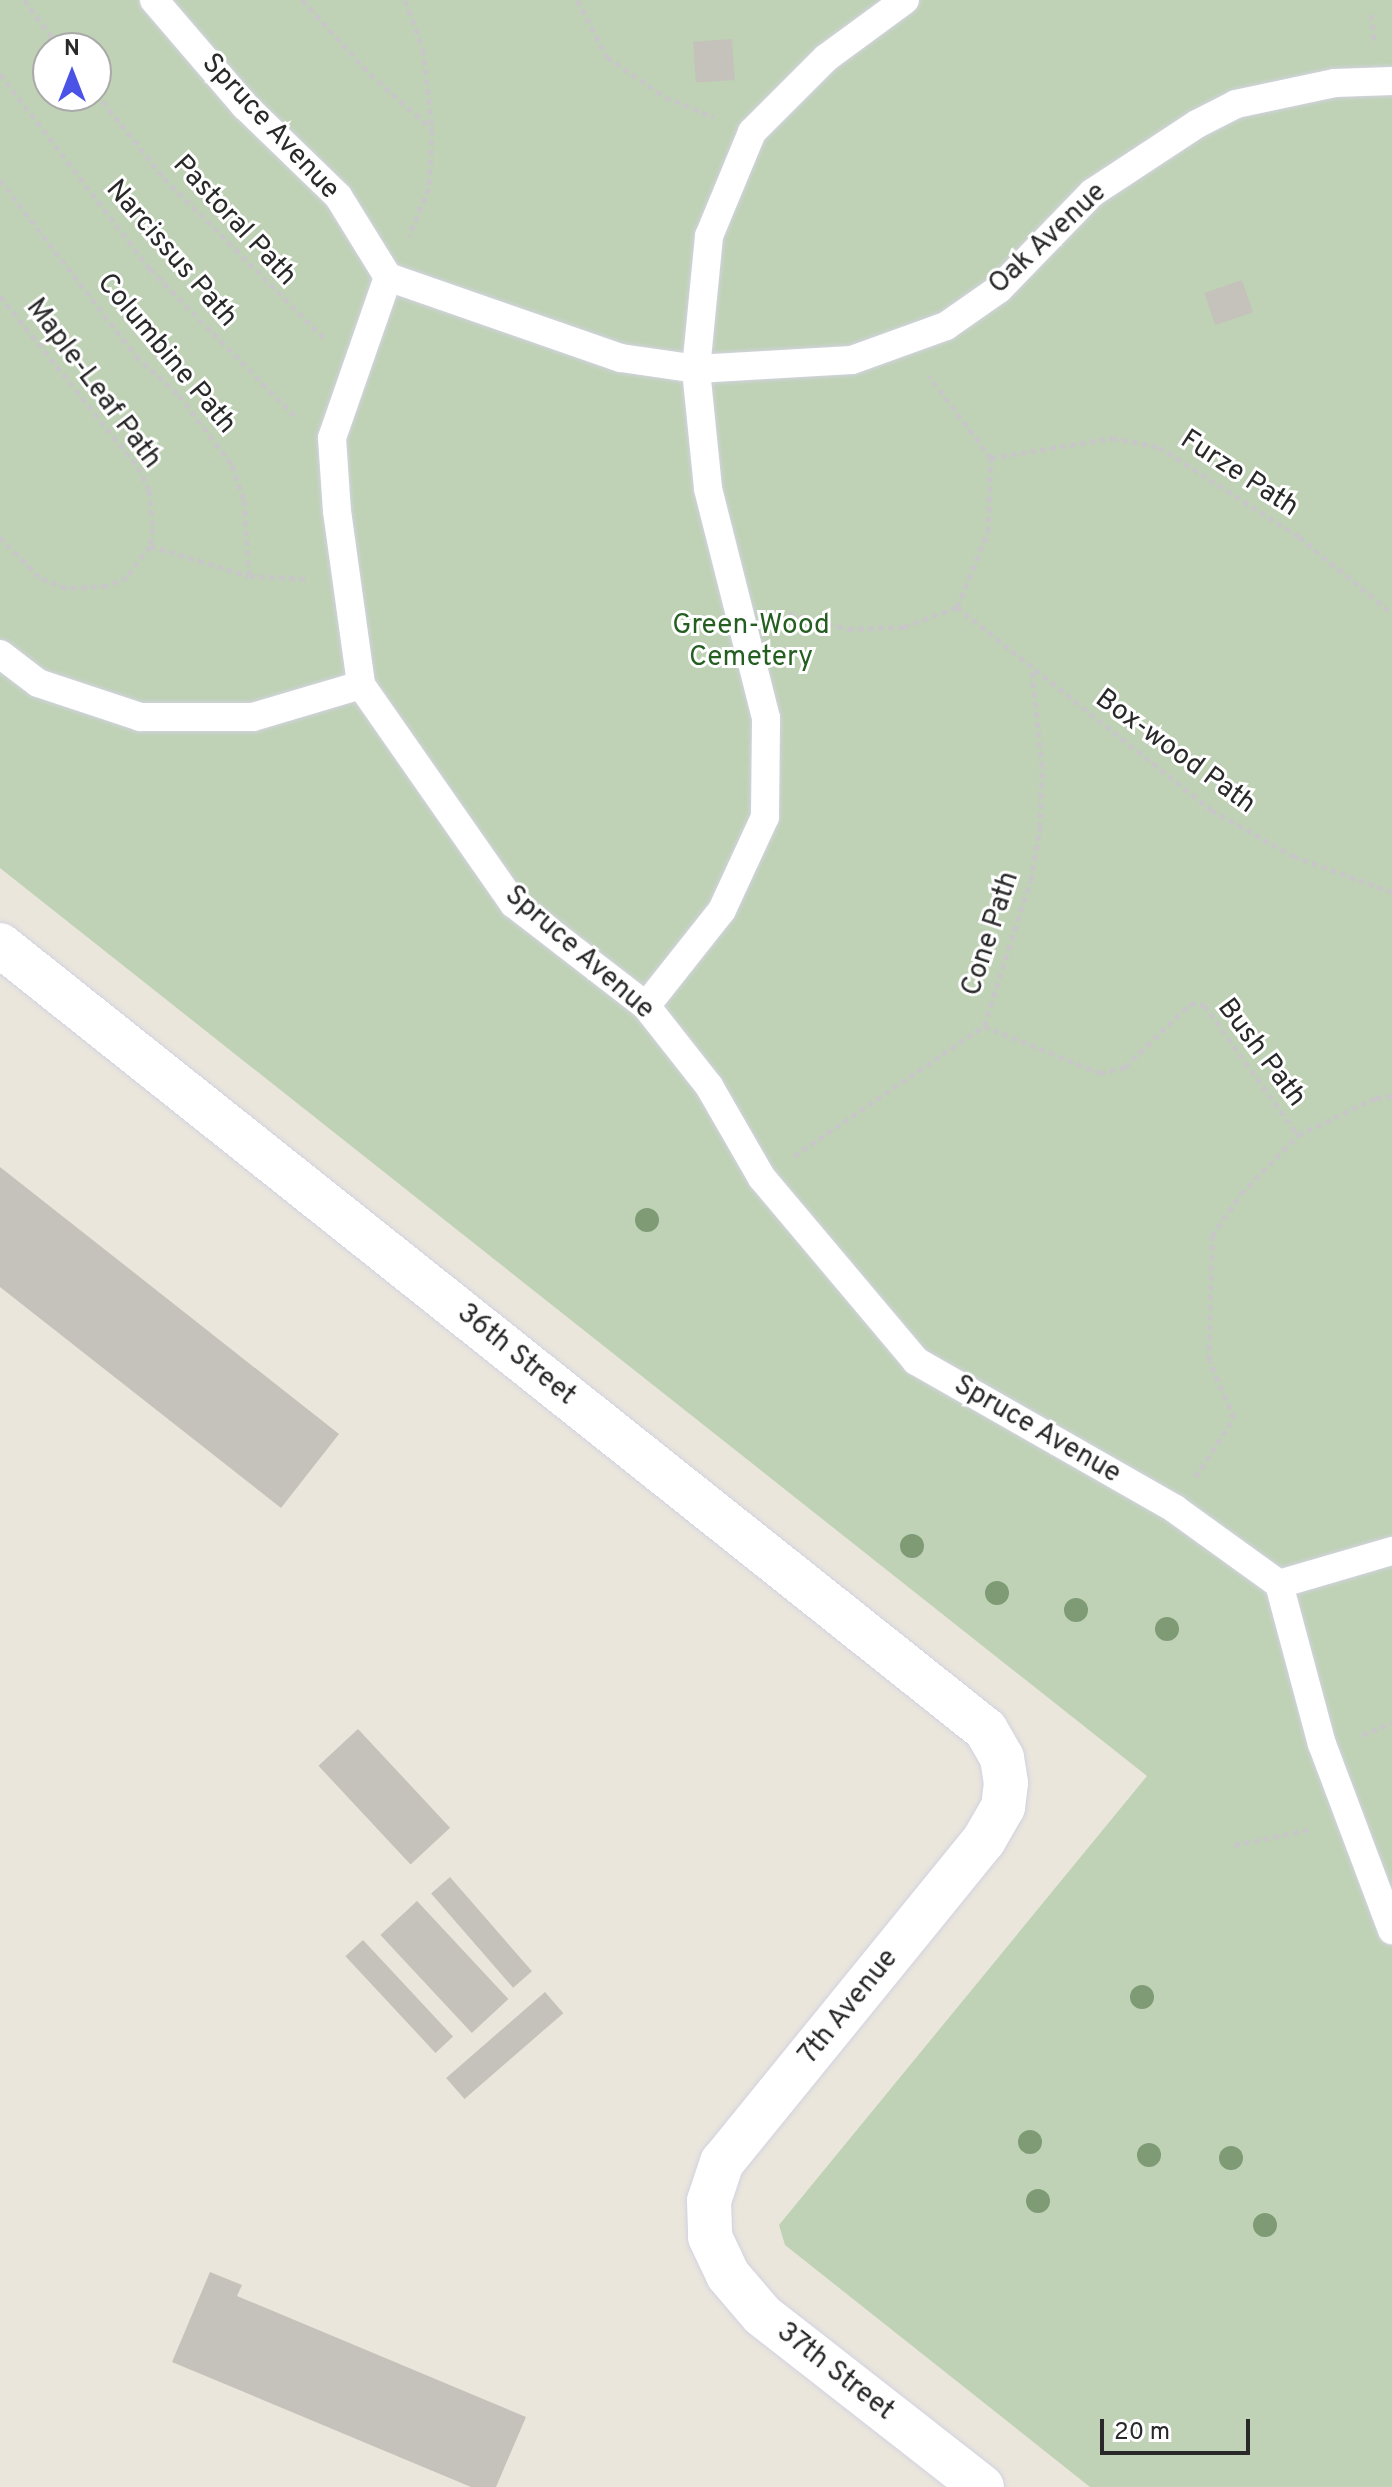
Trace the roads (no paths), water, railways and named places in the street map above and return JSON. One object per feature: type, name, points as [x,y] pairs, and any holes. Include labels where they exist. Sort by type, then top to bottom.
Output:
[{"type":"street","name":"36th Street","points":[[0,945],[986,1730],[1002,1758],[1006,1783]]},
{"type":"street","name":"7th Avenue","points":[[710,2237],[709,2201],[722,2162],[984,1840],[1003,1807],[1006,1783]]},
{"type":"street","name":"37th Street","points":[[710,2237],[728,2275],[762,2315],[982,2487]]},
{"type":"lane","name":"Spruce Avenue","points":[[154,0],[245,106],[338,196],[388,277],[332,438],[346,578],[361,685],[514,904],[646,1006],[709,1086],[762,1178],[916,1361],[1175,1509],[1279,1584]]},
{"type":"lane","points":[[646,1006],[722,910],[765,817],[766,718],[740,601],[708,488],[696,369],[709,236],[752,132],[826,58],[905,0]]},
{"type":"lane","name":"Oak Avenue","points":[[388,277],[621,358],[696,369],[852,360],[905,344],[946,326],[999,289],[1092,193],[1166,140],[1236,104],[1335,83],[1392,81]]},
{"type":"lane","points":[[0,654],[38,683],[140,717],[253,717],[361,685]]},
{"type":"lane","points":[[1392,1551],[1279,1584],[1322,1744],[1392,1930]]},
{"type":"park label","name":"Green-Wood Cemetery","points":[[751,642]]}]
